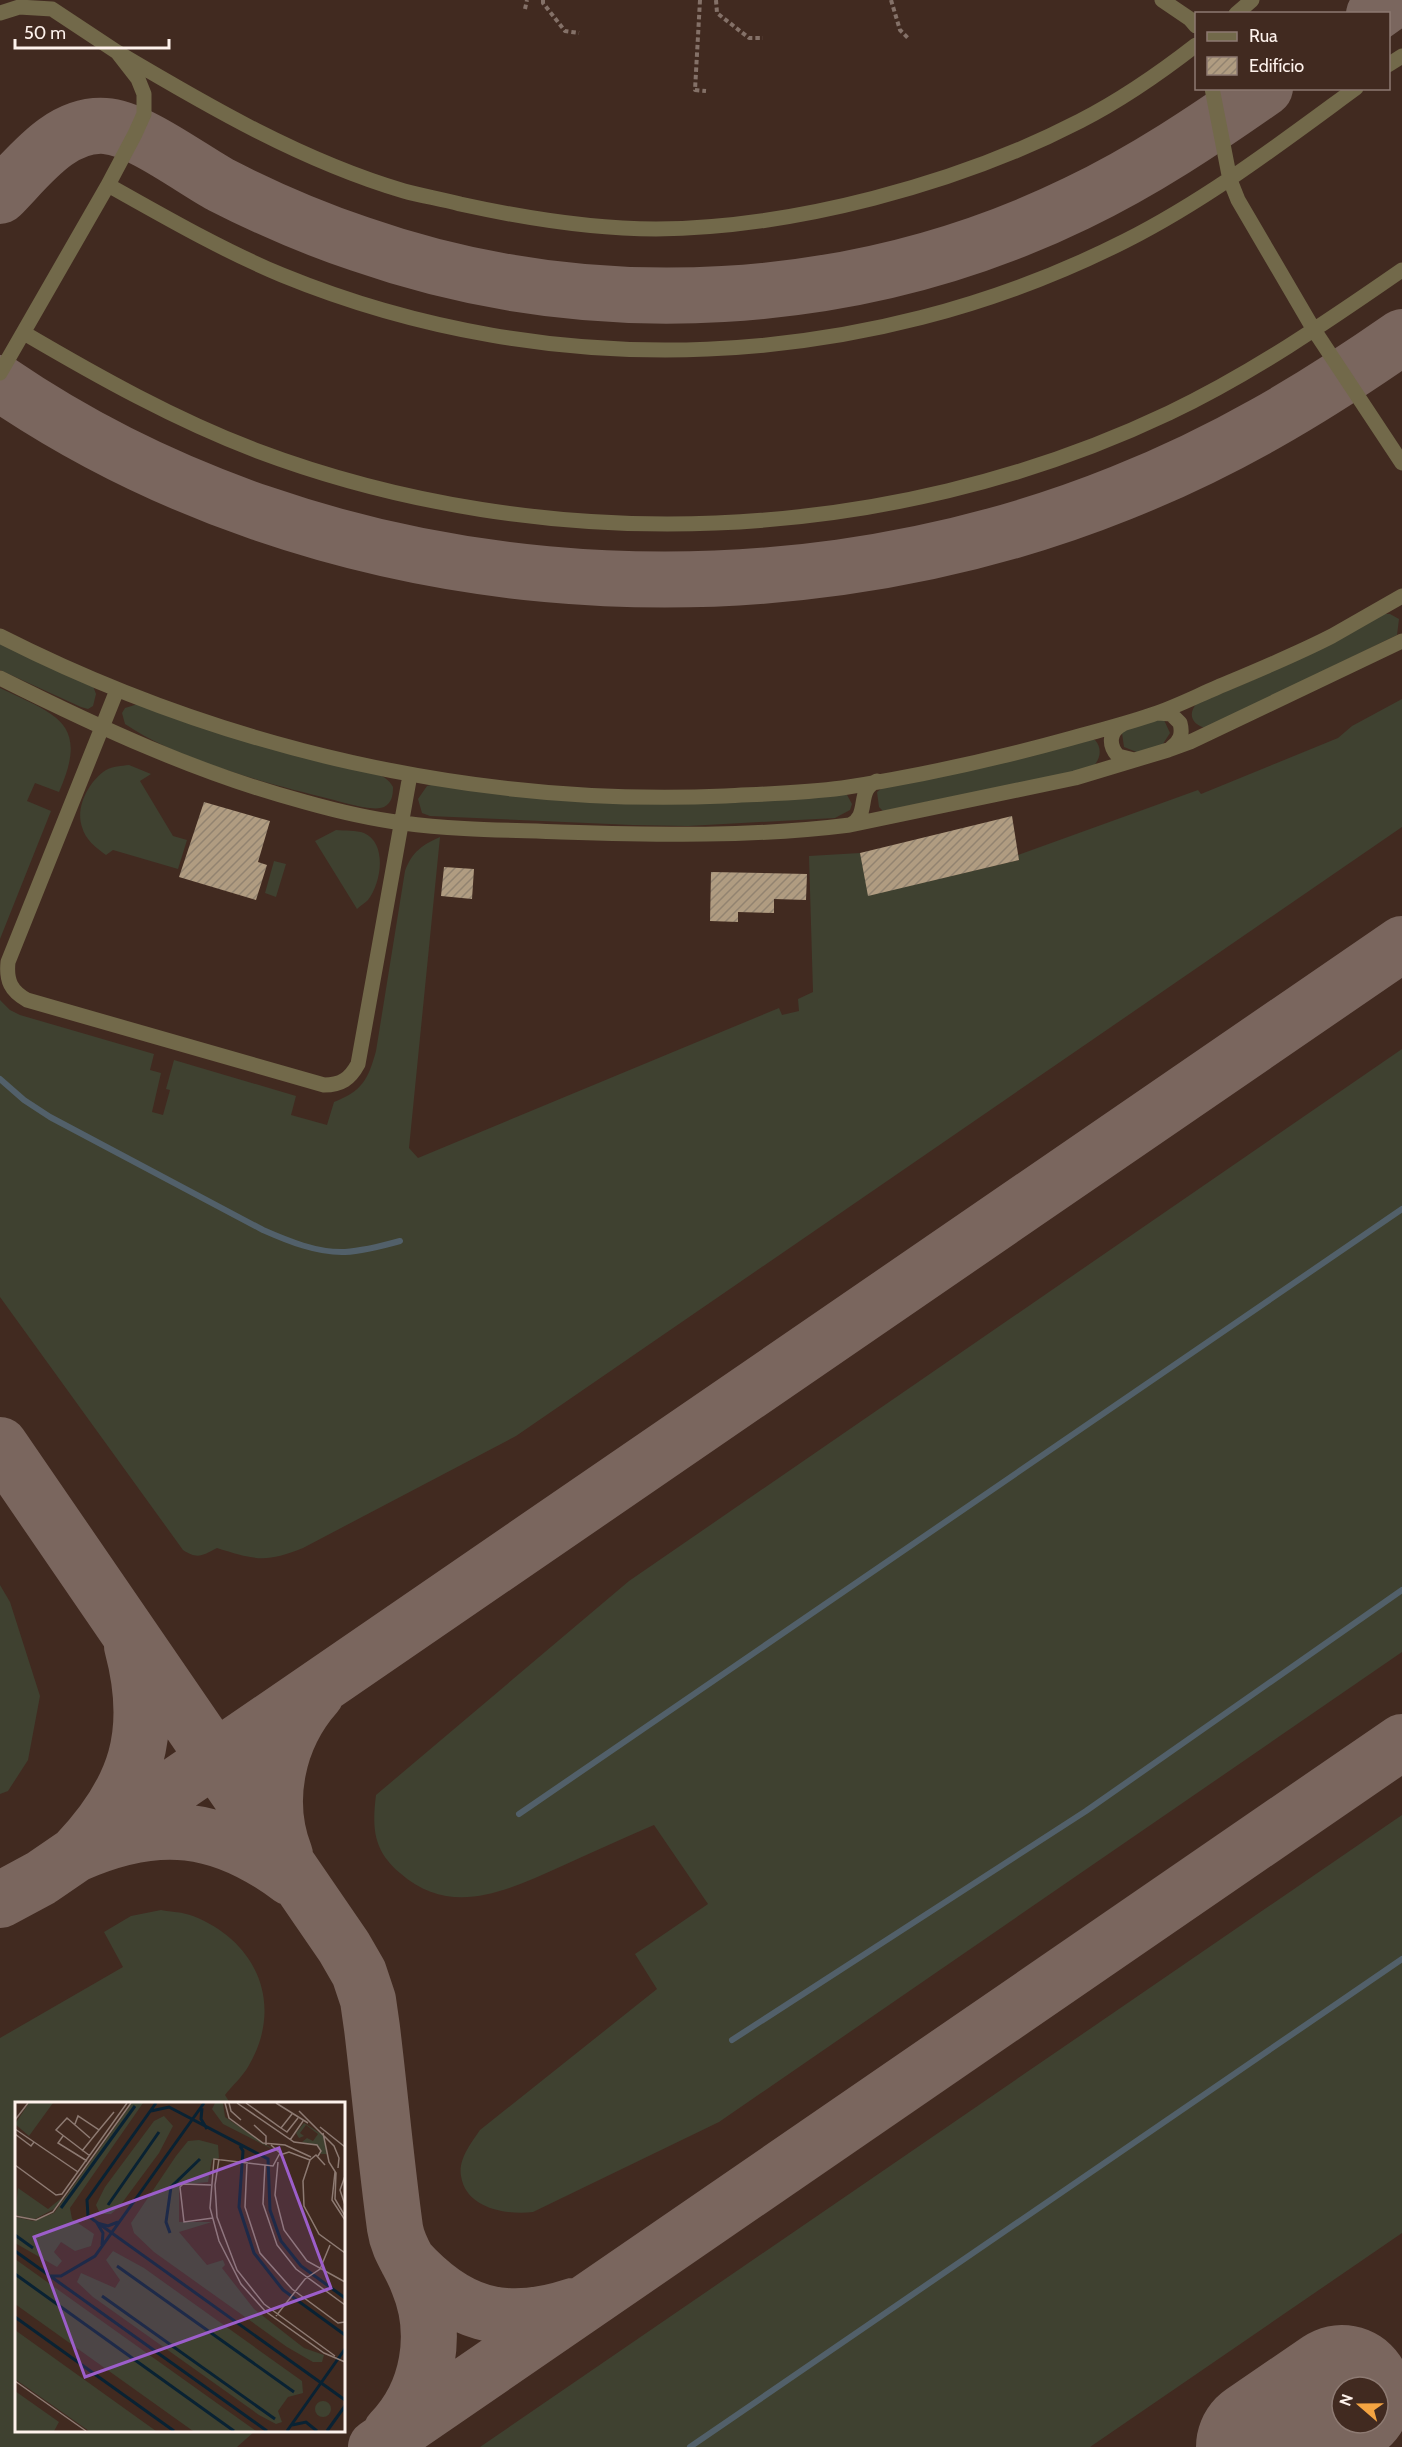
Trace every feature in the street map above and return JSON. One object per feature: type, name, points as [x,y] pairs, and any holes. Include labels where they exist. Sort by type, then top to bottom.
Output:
[{"type":"lane","points":[[60,0],[72,22]]},
{"type":"lane","points":[[1162,0],[1195,24]]},
{"type":"lane","points":[[1238,12],[1252,0]]},
{"type":"lane","points":[[0,13],[19,7],[52,9],[117,52],[192,97],[331,165],[404,191],[487,210],[575,225],[656,229],[738,224],[826,210],[917,186],[999,157],[1081,121],[1154,77],[1195,46]]},
{"type":"lane","points":[[0,373],[108,185],[144,114],[144,94],[138,79],[117,52]]},
{"type":"lane","points":[[1212,90],[1230,180],[1238,200],[1314,330],[1402,463]]},
{"type":"lane","points":[[108,185],[205,238],[280,274],[378,309],[438,325],[498,337],[613,350],[656,351],[777,345],[846,335],[910,321],[981,301],[1054,274],[1126,241],[1198,201],[1353,90]]},
{"type":"lane","points":[[24,333],[103,380],[161,409],[254,450],[351,481],[413,497],[544,518],[660,524],[735,523],[827,513],[928,495],[1064,455],[1170,412],[1314,330],[1402,270]]},
{"type":"lane","points":[[0,636],[117,690],[202,722],[266,742],[410,775],[605,796],[681,798],[840,788],[1005,756],[1158,713],[1313,645],[1402,596]]},
{"type":"lane","points":[[0,678],[102,726],[202,769],[306,802],[401,823],[629,834],[813,829],[850,825],[1075,778],[1190,742],[1402,641]]},
{"type":"lane","points":[[117,690],[8,962],[8,982],[13,990],[27,1000],[324,1085],[334,1085],[344,1081],[358,1064],[410,775]]},
{"type":"lane","points":[[1158,713],[1171,714],[1180,723],[1182,730],[1178,742],[1168,750]]},
{"type":"lane","points":[[1125,722],[1115,729],[1111,746],[1118,756],[1135,759]]},
{"type":"lane","points":[[850,825],[860,818],[867,788],[877,781]]},
{"type":"lane","points":[[840,788],[853,789],[866,810],[875,818],[887,818]]},
{"type":"path","points":[[525,9],[527,0]]},
{"type":"path","points":[[543,0],[566,31],[579,33]]},
{"type":"path","points":[[700,0],[695,90],[706,91]]},
{"type":"path","points":[[716,0],[717,13],[749,39],[763,38]]},
{"type":"path","points":[[891,0],[900,30],[909,39]]},
{"type":"green space","points":[[1384,614],[1390,614],[1399,619],[1397,635],[1206,728],[1194,722],[1192,711],[1197,703],[1251,681]]},
{"type":"green space","points":[[0,643],[93,686],[96,694],[93,706],[88,709],[81,707],[0,670]]},
{"type":"green space","points":[[0,688],[51,714],[62,724],[69,735],[71,750],[68,769],[59,792],[35,783],[27,801],[51,811],[0,939]]},
{"type":"green space","points":[[1402,699],[1402,827],[516,1436],[303,1548],[270,1558],[251,1557],[217,1548],[197,1556],[183,1550],[0,1297],[0,1000],[10,1010],[20,1015],[154,1054],[150,1070],[161,1073],[152,1112],[163,1115],[170,1090],[166,1089],[174,1060],[296,1096],[291,1115],[327,1125],[334,1102],[357,1089],[367,1077],[373,1061],[405,871],[418,850],[440,837],[409,1148],[418,1158],[779,1008],[782,1015],[799,1011],[798,999],[813,992],[809,856],[860,853],[869,895],[1019,860],[1018,855],[1198,790],[1201,794],[1338,738],[1352,726]]},
{"type":"green space","points":[[138,704],[269,747],[380,775],[393,787],[392,798],[384,807],[357,806],[279,786],[197,760],[125,724],[122,713],[125,708]]},
{"type":"green space","points":[[1158,718],[1164,720],[1170,733],[1161,747],[1139,753],[1124,747],[1122,733],[1129,726]]},
{"type":"green space","points":[[1095,740],[1100,751],[1099,758],[1092,768],[883,811],[879,807],[877,792],[882,788]]},
{"type":"green space","points":[[129,765],[151,774],[140,781],[173,836],[187,840],[178,869],[113,850],[106,855],[91,843],[83,831],[80,811],[89,788],[106,770]]},
{"type":"green space","points":[[435,784],[520,795],[846,793],[852,804],[850,810],[835,818],[688,826],[430,816],[422,813],[418,799],[427,786]]},
{"type":"green space","points":[[336,830],[364,833],[372,838],[377,846],[380,864],[376,884],[368,900],[357,909],[315,841]]},
{"type":"green space","points":[[274,861],[286,864],[276,897],[265,893]]},
{"type":"green space","points":[[1402,1049],[1402,1652],[719,2122],[533,2212],[500,2211],[479,2203],[464,2187],[461,2170],[466,2151],[480,2130],[657,1989],[635,1954],[708,1904],[654,1825],[501,1891],[480,1896],[440,1895],[420,1887],[400,1873],[384,1856],[376,1838],[374,1818],[376,1795],[629,1581]]},
{"type":"green space","points":[[0,1585],[10,1602],[40,1696],[28,1760],[8,1791],[0,1794]]},
{"type":"green space","points":[[1402,1815],[1402,2233],[1090,2447],[480,2447]]},
{"type":"green space","points":[[161,1910],[181,1913],[215,1927],[234,1941],[248,1958],[258,1978],[264,1999],[264,2021],[259,2044],[246,2071],[225,2095],[229,2102],[15,2102],[15,2432],[254,2432],[237,2447],[0,2447],[0,2038],[123,1967],[104,1932],[131,1916]]},
{"type":"building","points":[[204,802],[270,821],[258,862],[267,865],[256,900],[179,877]]},
{"type":"building","points":[[1012,816],[1019,860],[868,896],[860,853]]},
{"type":"building","points":[[444,867],[474,869],[472,899],[441,896]]},
{"type":"building","points":[[711,872],[807,874],[806,900],[774,899],[774,913],[738,912],[738,922],[710,921]]},
{"type":"waterway","points":[[0,1079],[24,1100],[50,1117],[282,1238],[303,1246],[334,1252],[359,1251],[400,1241]]},
{"type":"waterway","points":[[519,1814],[1402,1209]]},
{"type":"waterway","points":[[732,2040],[1086,1811],[1402,1590]]},
{"type":"waterway","points":[[690,2447],[1402,1959]]},
{"type":"taxiway","points":[[1377,12],[1394,0]]},
{"type":"taxiway","points":[[0,196],[34,160],[60,139],[89,127],[105,126],[118,128],[148,141],[221,185],[289,217],[360,244],[448,270],[539,287],[631,295],[723,294],[815,284],[905,266],[993,239],[1077,203],[1150,164],[1262,90]]},
{"type":"taxiway","points":[[0,383],[126,457],[260,513],[401,552],[547,574],[694,579],[840,567],[983,539],[1121,493],[1195,460],[1266,424],[1334,383],[1402,337]]},
{"type":"taxiway","points":[[0,1900],[41,1878],[1402,944]]},
{"type":"taxiway","points":[[0,1445],[344,1947],[359,1973],[368,2000],[372,2028],[395,2228],[399,2243],[418,2283],[428,2322],[427,2362],[422,2381],[404,2416],[391,2432]]},
{"type":"taxiway","points":[[132,1646],[139,1677],[142,1706],[136,1758],[127,1783],[114,1807],[76,1854],[134,1835],[161,1832],[188,1833],[239,1847],[265,1860],[291,1878]]},
{"type":"taxiway","points":[[285,1855],[276,1813],[275,1792],[278,1771],[292,1730],[316,1694]]},
{"type":"taxiway","points":[[376,2447],[1402,1742]]},
{"type":"taxiway","points":[[407,2260],[444,2293],[482,2312],[503,2316],[524,2316],[548,2313],[573,2306]]},
{"type":"runway","points":[[1266,2447],[1330,2403]]}]
